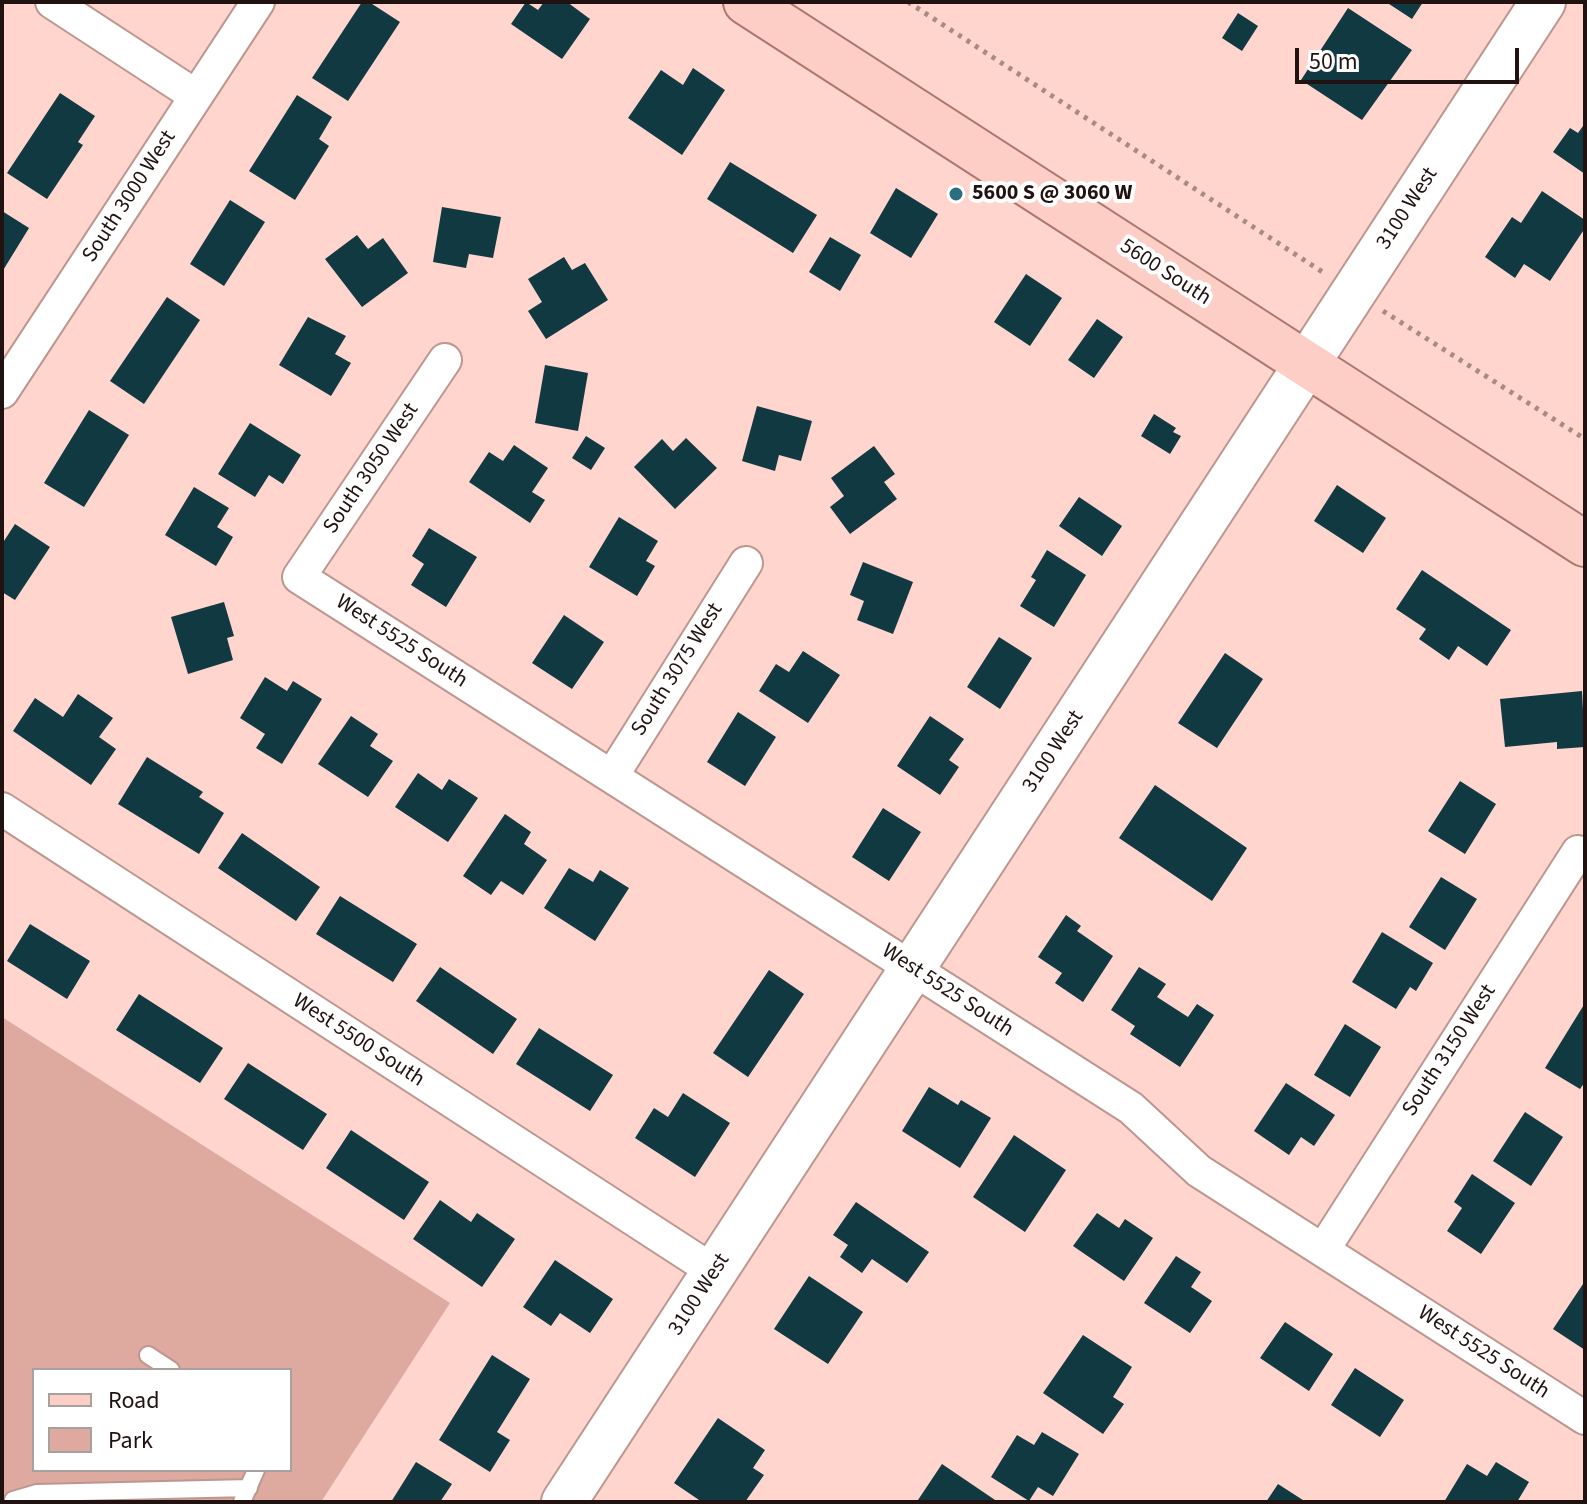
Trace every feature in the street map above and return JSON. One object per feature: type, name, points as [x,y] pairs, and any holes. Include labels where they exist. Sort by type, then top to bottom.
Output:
[{"type":"main road","name":"5600 South","points":[[746,2],[1585,544]]},
{"type":"street","points":[[52,2],[196,96]]},
{"type":"street","name":"South 3000 West","points":[[2,392],[258,2]]},
{"type":"street","name":"3100 West","points":[[564,1502],[1543,2]]},
{"type":"street","name":"South 3050 West","points":[[299,577],[445,360]]},
{"type":"street","name":"South 3075 West","points":[[612,776],[746,563]]},
{"type":"street","name":"West 5525 South","points":[[299,577],[1131,1108],[1199,1171],[1585,1418]]},
{"type":"street","name":"West 5500 South","points":[[2,809],[715,1272]]},
{"type":"street","name":"South 3150 West","points":[[1323,1250],[1578,852]]},
{"type":"lane","points":[[148,1355],[168,1368]]},
{"type":"lane","points":[[13,1500],[37,1493],[245,1495],[255,1472]]},
{"type":"path","points":[[908,2],[1585,439]]},
{"type":"green space","points":[[2,1017],[450,1303],[321,1502],[2,1502]]},
{"type":"building","points":[[362,2],[369,2],[400,22],[348,101],[312,78]]},
{"type":"building","points":[[526,2],[538,10],[544,2],[567,2],[590,19],[562,59],[511,24]]},
{"type":"building","points":[[1386,2],[1423,2],[1412,19]]},
{"type":"building","points":[[1348,8],[1412,50],[1362,120],[1301,80]]},
{"type":"building","points":[[1238,13],[1258,26],[1242,51],[1222,38]]},
{"type":"building","points":[[693,68],[725,90],[682,155],[628,118],[661,70],[683,85]]},
{"type":"building","points":[[60,93],[95,116],[78,142],[83,145],[47,199],[7,173]]},
{"type":"building","points":[[297,95],[332,117],[319,139],[329,146],[295,200],[249,171]]},
{"type":"building","points":[[1585,123],[1585,174],[1553,152],[1570,128],[1578,133]]},
{"type":"building","points":[[730,162],[817,215],[793,253],[707,199]]},
{"type":"building","points":[[896,188],[938,214],[911,258],[870,233]]},
{"type":"building","points":[[1542,191],[1585,220],[1585,228],[1550,281],[1524,264],[1515,278],[1485,257],[1512,217],[1521,223]]},
{"type":"building","points":[[230,200],[265,222],[224,286],[190,264]]},
{"type":"building","points":[[442,207],[501,217],[493,258],[469,254],[466,268],[433,262]]},
{"type":"building","points":[[2,211],[29,228],[2,272]]},
{"type":"building","points":[[357,235],[368,249],[383,238],[408,273],[362,307],[325,259]]},
{"type":"building","points":[[830,237],[861,255],[840,291],[809,272]]},
{"type":"building","points":[[564,257],[572,270],[585,263],[608,300],[546,339],[528,311],[542,302],[528,279]]},
{"type":"building","points":[[1026,274],[1062,298],[1030,346],[994,322]]},
{"type":"building","points":[[167,297],[200,320],[144,404],[110,381]]},
{"type":"building","points":[[308,317],[346,336],[335,354],[351,363],[331,396],[279,365]]},
{"type":"building","points":[[1097,319],[1123,337],[1094,378],[1068,360]]},
{"type":"building","points":[[545,365],[588,373],[578,431],[535,423]]},
{"type":"building","points":[[757,406],[812,421],[801,461],[779,455],[775,471],[742,461]]},
{"type":"building","points":[[89,410],[129,435],[84,507],[44,483]]},
{"type":"building","points":[[1154,414],[1176,428],[1173,432],[1181,436],[1170,454],[1141,436]]},
{"type":"building","points":[[250,423],[301,455],[283,484],[269,475],[255,497],[218,474]]},
{"type":"building","points":[[586,436],[605,448],[591,470],[572,458]]},
{"type":"building","points":[[686,438],[717,468],[675,509],[634,467],[662,439],[673,451]]},
{"type":"building","points":[[514,445],[548,468],[532,492],[545,500],[530,523],[469,482],[489,452],[503,461]]},
{"type":"building","points":[[874,446],[895,474],[884,482],[897,499],[850,534],[830,507],[844,496],[831,478]]},
{"type":"building","points":[[1337,485],[1386,518],[1363,553],[1314,521]]},
{"type":"building","points":[[194,487],[229,508],[217,527],[233,537],[216,566],[165,535]]},
{"type":"building","points":[[1079,497],[1122,526],[1102,556],[1059,526]]},
{"type":"building","points":[[619,517],[658,541],[646,561],[655,566],[637,596],[589,567]]},
{"type":"building","points":[[15,524],[50,547],[15,600],[2,592],[2,544]]},
{"type":"building","points":[[429,528],[477,557],[446,607],[411,585],[424,564],[412,556]]},
{"type":"building","points":[[1047,550],[1086,575],[1054,627],[1020,606],[1036,580],[1031,577]]},
{"type":"building","points":[[863,562],[913,582],[893,634],[857,620],[864,601],[850,595]]},
{"type":"building","points":[[1422,570],[1511,630],[1487,666],[1458,646],[1449,660],[1419,639],[1426,629],[1396,609]]},
{"type":"building","points":[[224,602],[234,636],[227,638],[233,660],[188,674],[171,617]]},
{"type":"building","points":[[564,615],[604,642],[572,689],[532,663]]},
{"type":"building","points":[[999,637],[1032,658],[1000,709],[967,687]]},
{"type":"building","points":[[803,651],[840,675],[808,723],[759,691],[776,664],[789,672]]},
{"type":"building","points":[[1225,653],[1263,679],[1217,748],[1178,723]]},
{"type":"building","points":[[265,677],[287,691],[293,681],[322,699],[282,764],[256,748],[265,734],[240,718]]},
{"type":"building","points":[[1582,691],[1585,747],[1557,749],[1557,742],[1505,747],[1500,699]]},
{"type":"building","points":[[78,694],[113,718],[99,737],[116,749],[91,785],[13,731],[35,698],[63,717]]},
{"type":"building","points":[[738,712],[776,737],[745,786],[707,762]]},
{"type":"building","points":[[351,716],[378,734],[370,746],[393,761],[368,797],[318,764]]},
{"type":"building","points":[[930,716],[964,739],[949,760],[959,767],[940,795],[897,766]]},
{"type":"building","points":[[147,757],[203,792],[199,797],[224,813],[199,854],[118,804]]},
{"type":"building","points":[[418,773],[442,790],[449,779],[478,798],[448,842],[395,807]]},
{"type":"building","points":[[1460,781],[1496,804],[1465,854],[1428,831]]},
{"type":"building","points":[[1155,785],[1247,848],[1212,901],[1119,838]]},
{"type":"building","points":[[883,808],[921,832],[889,881],[852,857]]},
{"type":"building","points":[[505,814],[531,832],[524,844],[547,860],[523,895],[501,881],[491,895],[463,876]]},
{"type":"building","points":[[242,833],[320,887],[296,921],[218,868]]},
{"type":"building","points":[[569,868],[593,882],[600,870],[629,888],[595,941],[544,908]]},
{"type":"building","points":[[1441,877],[1477,899],[1445,950],[1409,927]]},
{"type":"building","points":[[340,896],[417,944],[393,982],[316,934]]},
{"type":"building","points":[[1066,915],[1081,926],[1077,931],[1113,956],[1083,1002],[1055,983],[1062,973],[1038,957]]},
{"type":"building","points":[[30,924],[90,961],[67,999],[7,961]]},
{"type":"building","points":[[1382,932],[1433,963],[1416,991],[1410,987],[1396,1009],[1352,982]]},
{"type":"building","points":[[440,967],[517,1019],[493,1054],[416,1001]]},
{"type":"building","points":[[1139,967],[1166,984],[1157,997],[1188,1017],[1197,1004],[1214,1015],[1180,1067],[1130,1034],[1135,1026],[1111,1010]]},
{"type":"building","points":[[769,970],[804,994],[748,1077],[713,1053]]},
{"type":"building","points":[[139,994],[223,1048],[200,1083],[116,1030]]},
{"type":"building","points":[[1585,1003],[1585,1082],[1580,1089],[1545,1068]]},
{"type":"building","points":[[1345,1024],[1381,1047],[1350,1097],[1314,1075]]},
{"type":"building","points":[[539,1028],[613,1075],[590,1111],[516,1064]]},
{"type":"building","points":[[248,1063],[327,1114],[303,1150],[224,1099]]},
{"type":"building","points":[[1286,1083],[1335,1115],[1314,1146],[1301,1137],[1289,1155],[1254,1131]]},
{"type":"building","points":[[929,1087],[958,1105],[961,1100],[991,1118],[960,1168],[902,1131]]},
{"type":"building","points":[[683,1093],[730,1123],[695,1177],[635,1138],[654,1108],[668,1117]]},
{"type":"building","points":[[1525,1112],[1563,1137],[1531,1186],[1493,1161]]},
{"type":"building","points":[[351,1130],[429,1182],[404,1220],[326,1168]]},
{"type":"building","points":[[1014,1135],[1066,1170],[1025,1232],[973,1197]]},
{"type":"building","points":[[1472,1174],[1515,1203],[1481,1254],[1447,1231],[1462,1208],[1454,1202]]},
{"type":"building","points":[[440,1200],[471,1222],[477,1213],[515,1239],[482,1287],[413,1239]]},
{"type":"building","points":[[856,1202],[929,1252],[907,1283],[872,1259],[862,1273],[840,1257],[848,1245],[833,1235]]},
{"type":"building","points":[[1097,1213],[1119,1228],[1125,1219],[1153,1238],[1124,1281],[1073,1246]]},
{"type":"building","points":[[1176,1256],[1201,1272],[1191,1287],[1212,1301],[1190,1333],[1144,1303]]},
{"type":"building","points":[[555,1260],[613,1299],[590,1333],[560,1313],[551,1326],[523,1307]]},
{"type":"building","points":[[809,1276],[863,1312],[828,1364],[774,1329]]},
{"type":"building","points":[[1585,1281],[1585,1350],[1553,1329]]},
{"type":"building","points":[[1285,1322],[1333,1354],[1309,1391],[1260,1358]]},
{"type":"building","points":[[1083,1335],[1132,1367],[1113,1397],[1124,1404],[1103,1434],[1043,1393]]},
{"type":"building","points":[[492,1355],[530,1379],[497,1432],[510,1440],[490,1472],[439,1440]]},
{"type":"building","points":[[1355,1368],[1404,1400],[1380,1437],[1331,1405]]},
{"type":"building","points":[[718,1418],[765,1450],[753,1468],[764,1475],[745,1502],[702,1502],[674,1483]]},
{"type":"building","points":[[1042,1432],[1079,1454],[1053,1496],[1038,1487],[1029,1501],[991,1477],[1017,1435],[1034,1445]]},
{"type":"building","points":[[416,1462],[452,1484],[440,1502],[391,1502]]},
{"type":"building","points":[[1496,1462],[1529,1482],[1517,1502],[1444,1502],[1467,1464],[1487,1476]]},
{"type":"building","points":[[942,1464],[998,1502],[918,1500]]},
{"type":"building","points":[[1278,1484],[1306,1502],[1266,1502]]},
{"type":"place","name":"5600 S @ 3060 W","points":[[956,194]]}]
